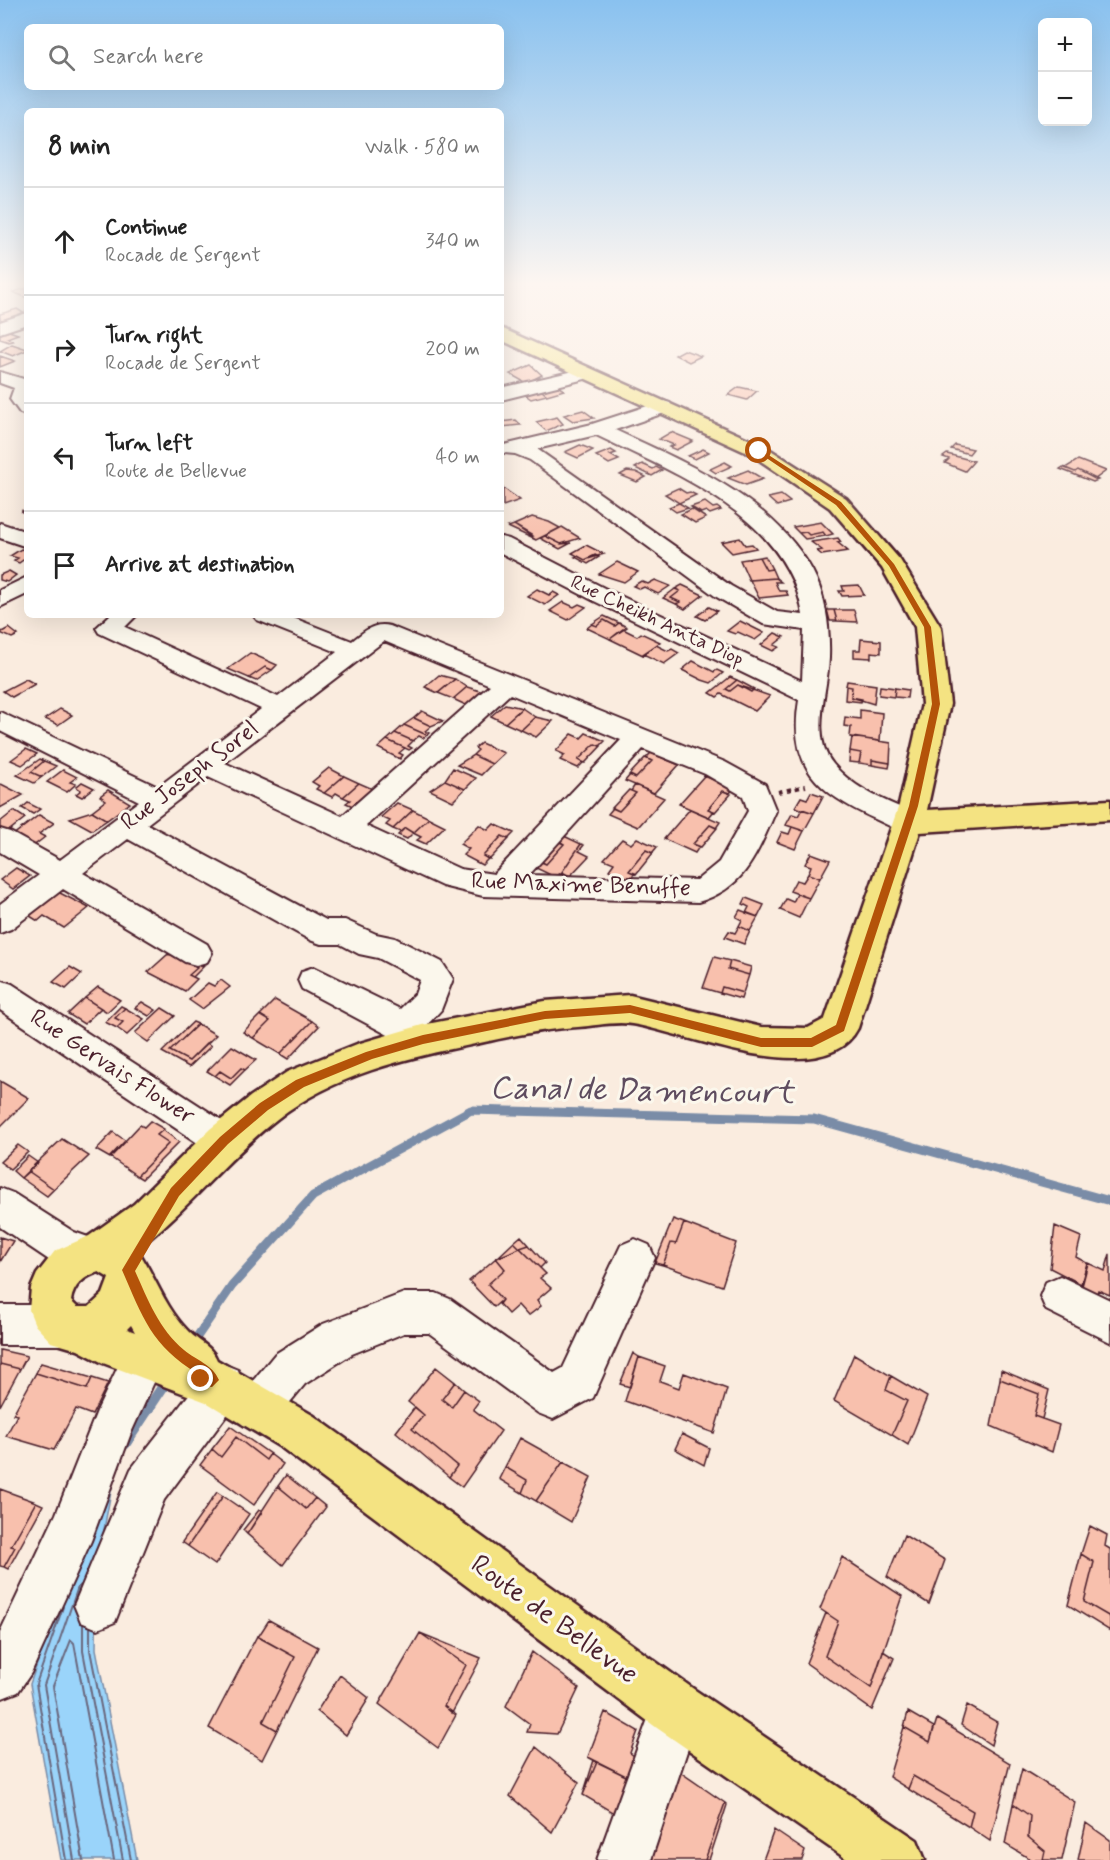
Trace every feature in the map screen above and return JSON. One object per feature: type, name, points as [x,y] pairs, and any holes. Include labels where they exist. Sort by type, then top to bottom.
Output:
[{"type":"main road","points":[[112,1264],[125,1300],[118,1311],[109,1319],[66,1314],[65,1267],[112,1264],[175,1192],[224,1141],[264,1107],[300,1083],[370,1056],[413,1034],[545,1015],[630,1009],[761,1042],[812,1043],[840,1028],[908,822],[936,704],[928,627],[892,565],[838,503],[759,451],[587,372]]},
{"type":"main road","points":[[908,822],[1110,810]]},
{"type":"main road","name":"Route de Bellevue","points":[[112,1264],[152,1324],[199,1375]]},
{"type":"main road","name":"Route de Bellevue","points":[[66,1314],[103,1341],[199,1375],[298,1432],[676,1709],[897,1860]]},
{"type":"street","points":[[506,388],[587,372]]},
{"type":"street","points":[[0,376],[24,385],[19,399],[24,405]]},
{"type":"street","points":[[509,449],[598,429],[663,407]]},
{"type":"street","points":[[598,429],[700,479],[759,520],[791,555],[814,601],[819,648],[808,717],[809,740],[816,760],[833,780],[875,808],[908,822]]},
{"type":"street","points":[[509,449],[537,456],[733,597],[771,619],[816,624]]},
{"type":"street","points":[[0,530],[24,539]]},
{"type":"street","name":"Rue Cheikh Anta Diop","points":[[504,546],[602,596],[812,696]]},
{"type":"street","points":[[0,600],[24,586]]},
{"type":"street","points":[[121,618],[108,628],[280,708]]},
{"type":"street","points":[[297,620],[355,651]]},
{"type":"street","name":"Rue Joseph Sorel","points":[[0,921],[381,631],[508,682]]},
{"type":"street","points":[[775,678],[816,666]]},
{"type":"street","points":[[344,830],[508,682],[716,768],[738,779],[758,797]]},
{"type":"street","points":[[0,720],[159,799]]},
{"type":"street","points":[[502,885],[640,736]]},
{"type":"street","name":"Rue Maxime Benuffe","points":[[205,765],[344,830],[467,883],[698,891],[709,888],[717,884],[736,861],[762,811],[758,797]]},
{"type":"street","points":[[126,825],[321,932],[345,932],[370,945],[384,947],[431,971],[437,980],[433,994],[413,1034],[314,980]]},
{"type":"street","points":[[0,839],[196,953]]},
{"type":"street","name":"Rue Gervais Flower","points":[[0,993],[224,1141]]},
{"type":"street","points":[[0,1205],[63,1247],[112,1264]]},
{"type":"street","points":[[0,1325],[66,1314],[32,1228]]},
{"type":"street","points":[[0,1674],[14,1656],[75,1525],[111,1426],[199,1375],[290,1369],[338,1339],[404,1313],[436,1313],[554,1398],[578,1383],[635,1258]]},
{"type":"street","points":[[1060,1296],[1110,1322]]},
{"type":"street","points":[[98,1605],[147,1485],[199,1375]]},
{"type":"street","points":[[624,1860],[676,1709]]},
{"type":"path","points":[[758,797],[833,780]]},
{"type":"water","points":[[118,1454],[97,1567],[96,1649],[137,1860],[61,1860],[30,1684],[104,1471]]},
{"type":"building","points":[[538,372],[542,375],[526,383],[510,374]]},
{"type":"building","points":[[557,386],[564,390],[547,395],[542,391]]},
{"type":"building","points":[[739,387],[757,391],[747,400],[728,395]]},
{"type":"building","points":[[542,391],[547,395],[531,399],[524,394]]},
{"type":"building","points":[[583,410],[594,418],[573,421],[564,415]]},
{"type":"building","points":[[557,417],[563,424],[546,431],[536,422]]},
{"type":"building","points":[[516,420],[521,425],[504,427],[504,422]]},
{"type":"building","points":[[671,432],[693,441],[676,450],[669,447],[674,445],[659,439]]},
{"type":"building","points":[[580,445],[593,450],[578,458],[565,452]]},
{"type":"building","points":[[955,445],[973,449],[969,454],[951,449]]},
{"type":"building","points":[[703,449],[709,452],[695,459],[688,456]]},
{"type":"building","points":[[611,450],[616,453],[610,455],[619,460],[609,464],[596,456]]},
{"type":"building","points":[[947,454],[974,461],[965,471],[945,463],[949,459],[943,457]]},
{"type":"building","points":[[1078,460],[1106,471],[1095,479],[1078,470],[1075,472],[1065,468]]},
{"type":"building","points":[[725,462],[732,466],[716,473],[710,469]]},
{"type":"building","points":[[642,464],[662,470],[652,476],[635,468]]},
{"type":"building","points":[[1063,467],[1075,472],[1078,470],[1098,480],[1093,482],[1060,469]]},
{"type":"building","points":[[748,470],[763,479],[746,485],[728,478]]},
{"type":"building","points":[[627,471],[646,477],[637,482],[620,475]]},
{"type":"building","points":[[678,488],[696,495],[679,503],[665,494]]},
{"type":"building","points":[[504,489],[520,500],[504,506]]},
{"type":"building","points":[[781,495],[790,502],[777,506],[768,498]]},
{"type":"building","points":[[705,502],[721,510],[710,514],[706,511],[701,513],[691,507]]},
{"type":"building","points":[[679,503],[688,508],[676,512],[669,507]]},
{"type":"building","points":[[692,509],[706,518],[695,523],[681,514]]},
{"type":"building","points":[[532,517],[560,528],[536,540],[514,525]]},
{"type":"building","points":[[821,522],[833,534],[826,536],[823,532],[809,535],[806,532],[799,533],[793,527]]},
{"type":"building","points":[[514,525],[533,536],[530,537],[536,540],[508,527]]},
{"type":"building","points":[[562,527],[580,538],[561,544],[545,536]]},
{"type":"building","points":[[806,532],[809,535],[823,532],[826,536],[805,539],[799,533]]},
{"type":"building","points":[[545,536],[561,544],[571,543],[560,549],[540,538]]},
{"type":"building","points":[[740,538],[745,545],[752,544],[756,548],[732,553],[721,542]]},
{"type":"building","points":[[838,538],[841,542],[837,542],[848,551],[822,555],[817,551],[822,550],[811,542]]},
{"type":"building","points":[[586,545],[604,554],[585,560],[572,553]]},
{"type":"building","points":[[21,549],[24,550],[24,559],[19,563],[14,561],[18,558],[10,556]]},
{"type":"building","points":[[595,555],[599,557],[588,564],[575,557],[578,556],[585,560]]},
{"type":"building","points":[[765,556],[772,569],[766,570],[759,557]]},
{"type":"building","points":[[759,557],[766,570],[772,569],[776,578],[749,580],[740,560]]},
{"type":"building","points":[[617,562],[638,572],[624,582],[599,574]]},
{"type":"building","points":[[9,571],[16,575],[7,582],[0,580],[0,575]]},
{"type":"building","points":[[776,578],[781,582],[775,582],[779,591],[786,591],[788,595],[759,598],[750,580]]},
{"type":"building","points":[[655,580],[670,586],[658,594],[644,587],[640,589],[633,586],[641,581],[648,584]]},
{"type":"building","points":[[682,585],[703,595],[685,609],[676,604],[680,602],[671,598],[680,591],[675,589]]},
{"type":"building","points":[[859,585],[864,595],[842,596],[839,591],[844,591],[842,586]]},
{"type":"building","points":[[537,589],[549,595],[553,592],[559,595],[545,605],[527,596]]},
{"type":"building","points":[[675,589],[680,591],[671,598],[680,602],[676,604],[663,598]]},
{"type":"building","points":[[563,602],[574,607],[579,604],[586,607],[568,620],[550,611]]},
{"type":"building","points":[[709,607],[717,611],[705,620],[697,616]]},
{"type":"building","points":[[827,610],[834,610],[837,621],[830,621]]},
{"type":"building","points":[[834,610],[854,610],[857,622],[837,621]]},
{"type":"building","points":[[604,616],[619,623],[615,626],[604,620],[597,626],[592,624]]},
{"type":"building","points":[[604,620],[615,626],[619,623],[627,627],[610,639],[587,628],[592,624],[597,626]]},
{"type":"building","points":[[740,621],[764,633],[755,640],[738,632],[735,634],[727,631]]},
{"type":"building","points":[[9,628],[18,635],[12,638],[0,633]]},
{"type":"building","points":[[623,629],[637,636],[641,633],[660,642],[643,655],[610,639]]},
{"type":"building","points":[[775,633],[784,637],[774,645],[779,647],[773,651],[761,645]]},
{"type":"building","points":[[861,639],[881,641],[881,653],[871,652],[871,658],[854,657],[854,650],[860,650]]},
{"type":"building","points":[[656,645],[679,653],[664,664],[643,654]]},
{"type":"building","points":[[250,653],[277,665],[272,670],[265,667],[249,678],[228,669]]},
{"type":"building","points":[[693,661],[714,672],[717,670],[723,673],[711,683],[702,680],[682,670]]},
{"type":"building","points":[[265,667],[272,670],[256,681],[249,678]]},
{"type":"building","points":[[439,675],[455,679],[438,693],[425,687]]},
{"type":"building","points":[[730,677],[737,680],[726,689],[730,691],[738,685],[770,696],[755,711],[721,694],[717,697],[710,693]]},
{"type":"building","points":[[26,679],[35,684],[12,697],[3,691]]},
{"type":"building","points":[[455,679],[467,687],[453,699],[438,693]]},
{"type":"building","points":[[737,680],[754,689],[751,692],[738,685],[730,691],[726,689]]},
{"type":"building","points":[[847,681],[876,685],[874,704],[851,697],[852,687],[846,686]]},
{"type":"building","points":[[846,686],[852,687],[851,697],[862,699],[861,702],[845,700]]},
{"type":"building","points":[[880,686],[895,688],[894,697],[879,695]]},
{"type":"building","points":[[467,687],[484,692],[468,706],[453,699]]},
{"type":"building","points":[[895,688],[908,690],[907,698],[894,697]]},
{"type":"building","points":[[505,704],[522,708],[505,723],[491,716]]},
{"type":"building","points":[[522,708],[535,717],[521,730],[505,723]]},
{"type":"building","points":[[60,709],[72,715],[58,725],[45,719]]},
{"type":"building","points":[[860,710],[882,713],[880,741],[850,737],[851,727],[844,726],[845,717],[860,719]]},
{"type":"building","points":[[422,711],[443,721],[431,726],[414,718]]},
{"type":"building","points":[[535,717],[553,721],[536,737],[521,730]]},
{"type":"building","points":[[414,718],[431,726],[425,731],[429,733],[427,735],[404,725]]},
{"type":"building","points":[[404,725],[427,735],[423,738],[419,736],[413,741],[395,733]]},
{"type":"building","points":[[395,733],[413,741],[408,746],[412,748],[409,750],[387,740]]},
{"type":"building","points":[[586,733],[605,741],[600,746],[595,744],[578,760],[583,763],[578,768],[560,760],[565,755],[556,751],[572,734],[581,738]]},
{"type":"building","points":[[852,737],[891,743],[890,763],[872,760],[872,765],[859,763],[861,753],[850,751]]},
{"type":"building","points":[[387,740],[405,748],[399,753],[403,755],[400,759],[378,748]]},
{"type":"building","points":[[481,743],[504,753],[492,764],[473,755],[478,750],[475,748]]},
{"type":"building","points":[[595,744],[601,746],[585,763],[578,760]]},
{"type":"building","points":[[26,749],[37,754],[22,765],[11,760]]},
{"type":"building","points":[[850,751],[861,753],[859,763],[849,762]]},
{"type":"building","points":[[651,753],[679,765],[654,793],[625,781],[630,775],[636,778],[652,761],[646,758]]},
{"type":"building","points":[[473,755],[492,764],[481,775],[457,765]]},
{"type":"building","points":[[645,758],[652,761],[636,778],[629,775]]},
{"type":"building","points":[[40,759],[44,761],[31,772],[42,777],[34,783],[17,775]]},
{"type":"building","points":[[872,760],[890,763],[889,768],[872,765]]},
{"type":"building","points":[[44,761],[56,766],[42,777],[31,772]]},
{"type":"building","points":[[329,768],[344,776],[324,793],[316,789],[319,786],[312,782]]},
{"type":"building","points":[[453,768],[476,778],[465,789],[445,780]]},
{"type":"building","points":[[63,770],[77,777],[70,782],[76,784],[67,792],[47,782]]},
{"type":"building","points":[[344,776],[359,783],[343,797],[336,793],[332,797],[324,793]]},
{"type":"building","points":[[704,776],[734,788],[730,793],[723,791],[708,809],[714,811],[709,817],[679,804]]},
{"type":"building","points":[[445,780],[465,789],[453,801],[430,790]]},
{"type":"building","points":[[82,782],[94,788],[82,797],[76,794],[81,790],[76,787]]},
{"type":"building","points":[[359,783],[375,790],[355,807],[346,803],[350,800],[343,797]]},
{"type":"building","points":[[1,784],[23,795],[0,808]]},
{"type":"building","points":[[635,785],[664,798],[638,827],[608,814],[613,808],[619,811],[636,793],[631,791]]},
{"type":"building","points":[[108,790],[130,803],[107,820],[92,811],[106,800],[100,796]]},
{"type":"building","points":[[629,790],[636,793],[619,811],[612,808]]},
{"type":"building","points":[[723,791],[731,794],[715,812],[708,809]]},
{"type":"building","points":[[811,792],[823,796],[814,813],[795,807],[801,797],[807,799]]},
{"type":"building","points":[[28,803],[40,809],[33,814],[22,808]]},
{"type":"building","points":[[397,803],[413,810],[393,829],[386,825],[390,821],[381,817]]},
{"type":"building","points":[[690,809],[720,822],[716,828],[710,825],[693,844],[699,847],[695,853],[664,839]]},
{"type":"building","points":[[802,809],[814,813],[804,831],[786,825],[792,814],[798,816]]},
{"type":"building","points":[[413,810],[429,818],[413,833],[405,828],[400,832],[393,829]]},
{"type":"building","points":[[14,811],[25,818],[6,833],[0,830],[0,822]]},
{"type":"building","points":[[92,811],[107,820],[92,830],[70,818]]},
{"type":"building","points":[[39,815],[54,823],[39,834],[45,837],[32,847],[12,836]]},
{"type":"building","points":[[429,818],[445,826],[426,844],[417,840],[421,837],[413,833]]},
{"type":"building","points":[[494,824],[514,833],[508,839],[502,836],[483,856],[488,859],[482,865],[463,855],[469,849],[460,844],[479,825],[488,830]]},
{"type":"building","points":[[710,825],[717,828],[701,847],[693,844]]},
{"type":"building","points":[[792,827],[804,831],[795,849],[777,842],[782,832],[789,834]]},
{"type":"building","points":[[405,828],[413,833],[407,839],[398,835]]},
{"type":"building","points":[[502,836],[509,839],[490,859],[483,856]]},
{"type":"building","points":[[564,836],[581,844],[562,872],[555,877],[534,867],[540,861],[546,864],[564,844],[559,841]]},
{"type":"building","points":[[637,838],[657,847],[652,853],[646,850],[629,871],[635,873],[629,879],[609,870],[614,863],[604,859],[622,839],[631,844]]},
{"type":"building","points":[[557,841],[564,844],[546,864],[539,861]]},
{"type":"building","points":[[581,844],[584,845],[579,851],[589,856],[570,876],[562,872]]},
{"type":"building","points":[[646,850],[653,853],[636,874],[629,871]]},
{"type":"building","points":[[811,853],[830,860],[820,878],[808,874],[811,866],[805,864]]},
{"type":"building","points":[[16,868],[30,876],[13,889],[0,880]]},
{"type":"building","points":[[808,874],[820,878],[809,898],[790,891],[796,880],[803,882]]},
{"type":"building","points":[[58,892],[89,908],[64,928],[44,916],[38,921],[25,913]]},
{"type":"building","points":[[797,894],[809,898],[799,918],[780,910],[786,899],[793,902]]},
{"type":"building","points":[[746,898],[764,905],[758,917],[746,913],[749,907],[743,904]]},
{"type":"building","points":[[740,910],[758,917],[750,931],[739,926],[742,920],[736,917]]},
{"type":"building","points":[[739,926],[750,931],[744,944],[725,937],[729,931],[735,933]]},
{"type":"building","points":[[171,950],[204,966],[193,977],[189,975],[197,968],[168,953]]},
{"type":"building","points":[[171,954],[197,968],[189,975],[197,979],[185,991],[148,972]]},
{"type":"building","points":[[714,957],[730,961],[728,969],[749,975],[743,993],[722,987],[720,993],[703,988]]},
{"type":"building","points":[[730,961],[751,967],[749,975],[728,969]]},
{"type":"building","points":[[70,967],[82,974],[66,989],[53,982]]},
{"type":"building","points":[[221,980],[230,987],[202,1009],[189,1000],[208,983],[214,986]]},
{"type":"building","points":[[98,987],[120,1000],[107,1012],[85,998]]},
{"type":"building","points":[[722,987],[743,993],[741,999],[720,993]]},
{"type":"building","points":[[85,998],[101,1008],[84,1024],[68,1014]]},
{"type":"building","points":[[275,1000],[312,1021],[280,1054],[253,1038],[270,1021],[260,1015]]},
{"type":"building","points":[[142,1002],[156,1010],[149,1016],[135,1008]]},
{"type":"building","points":[[121,1006],[125,1008],[115,1018],[123,1022],[117,1028],[105,1022]]},
{"type":"building","points":[[125,1008],[144,1019],[127,1035],[117,1028],[123,1022],[115,1018]]},
{"type":"building","points":[[162,1008],[175,1016],[148,1042],[135,1033]]},
{"type":"building","points":[[260,1015],[270,1021],[253,1038],[243,1032]]},
{"type":"building","points":[[312,1021],[319,1026],[288,1059],[280,1054]]},
{"type":"building","points":[[193,1022],[198,1024],[170,1051],[189,1061],[207,1043],[211,1046],[189,1067],[162,1052]]},
{"type":"building","points":[[198,1024],[216,1035],[189,1061],[170,1051]]},
{"type":"building","points":[[232,1046],[256,1060],[245,1070],[241,1068],[231,1078],[220,1071],[215,1076],[207,1071]]},
{"type":"building","points":[[241,1068],[245,1070],[230,1085],[215,1076],[220,1071],[231,1078]]},
{"type":"building","points":[[0,1081],[29,1098],[0,1127]]},
{"type":"building","points":[[150,1121],[164,1129],[157,1135],[169,1143],[137,1176],[110,1157],[140,1125],[144,1127]]},
{"type":"building","points":[[163,1130],[179,1142],[142,1179],[137,1176],[169,1143],[157,1135]]},
{"type":"building","points":[[113,1132],[126,1141],[110,1158],[96,1150]]},
{"type":"building","points":[[62,1139],[89,1156],[54,1189],[28,1171]]},
{"type":"building","points":[[18,1145],[28,1152],[10,1169],[0,1162]]},
{"type":"building","points":[[28,1156],[38,1163],[21,1178],[13,1171]]},
{"type":"building","points":[[28,1171],[54,1189],[47,1196],[21,1178]]},
{"type":"building","points":[[673,1219],[684,1223],[676,1244],[671,1243],[663,1265],[655,1263]]},
{"type":"building","points":[[684,1223],[736,1243],[722,1286],[663,1265],[671,1243],[676,1244]]},
{"type":"building","points":[[1055,1226],[1081,1237],[1076,1257],[1087,1263],[1081,1284],[1050,1268]]},
{"type":"building","points":[[521,1236],[529,1245],[520,1248],[514,1242]]},
{"type":"building","points":[[0,1237],[13,1241],[0,1262]]},
{"type":"building","points":[[514,1242],[520,1248],[497,1258]]},
{"type":"building","points":[[529,1245],[545,1263],[540,1268],[520,1248]]},
{"type":"building","points":[[520,1248],[546,1274],[540,1278],[551,1288],[537,1300],[541,1306],[528,1316],[518,1305],[508,1314],[499,1304],[502,1300],[488,1284],[505,1269],[496,1258]]},
{"type":"building","points":[[1110,1254],[1110,1295],[1098,1290],[1096,1296],[1081,1290],[1088,1263],[1105,1271]]},
{"type":"building","points":[[496,1258],[505,1269],[488,1284],[502,1300],[494,1307],[469,1281]]},
{"type":"building","points":[[0,1350],[27,1356],[20,1369],[0,1364]]},
{"type":"building","points":[[633,1353],[639,1357],[630,1387],[620,1384]]},
{"type":"building","points":[[854,1354],[891,1376],[886,1390],[907,1401],[892,1435],[834,1401]]},
{"type":"building","points":[[639,1357],[665,1366],[660,1381],[679,1388],[684,1373],[727,1389],[714,1433],[625,1401]]},
{"type":"building","points":[[41,1363],[92,1378],[87,1389],[36,1373]]},
{"type":"building","points":[[0,1364],[20,1369],[0,1406]]},
{"type":"building","points":[[436,1367],[455,1382],[442,1399],[452,1407],[464,1390],[479,1401],[473,1409],[501,1431],[462,1487],[449,1477],[457,1466],[412,1429],[424,1415],[408,1402]]},
{"type":"building","points":[[1001,1370],[1049,1390],[1042,1419],[1034,1416],[1039,1394],[1000,1379]]},
{"type":"building","points":[[36,1373],[87,1389],[92,1378],[108,1383],[92,1415],[76,1409],[54,1450],[6,1436],[17,1415],[13,1414]]},
{"type":"building","points":[[891,1376],[927,1397],[908,1445],[892,1435],[907,1401],[886,1390]]},
{"type":"building","points":[[1000,1379],[1039,1394],[1034,1416],[1059,1425],[1052,1452],[991,1426]]},
{"type":"building","points":[[455,1382],[464,1390],[452,1407],[442,1399]]},
{"type":"building","points":[[415,1407],[424,1415],[412,1429],[457,1466],[449,1477],[396,1432]]},
{"type":"building","points":[[230,1426],[270,1454],[266,1460],[236,1437],[221,1457],[212,1449]]},
{"type":"building","points":[[682,1434],[709,1448],[704,1465],[675,1449]]},
{"type":"building","points":[[236,1437],[266,1460],[270,1454],[283,1464],[254,1505],[200,1465],[212,1449],[221,1457]]},
{"type":"building","points":[[520,1438],[563,1462],[536,1501],[522,1493],[527,1480],[505,1467]]},
{"type":"building","points":[[563,1462],[591,1477],[571,1522],[536,1501]]},
{"type":"building","points":[[505,1467],[527,1480],[522,1493],[499,1479]]},
{"type":"building","points":[[286,1475],[315,1498],[306,1509],[278,1486]]},
{"type":"building","points":[[278,1486],[306,1509],[315,1498],[326,1507],[283,1565],[247,1534]]},
{"type":"building","points":[[0,1489],[36,1502],[11,1546],[15,1547],[4,1567],[0,1566]]},
{"type":"building","points":[[217,1492],[223,1496],[188,1546],[182,1542]]},
{"type":"building","points":[[223,1496],[249,1514],[215,1565],[188,1546]]},
{"type":"building","points":[[36,1502],[43,1505],[8,1569],[4,1567],[15,1547],[11,1546]]},
{"type":"building","points":[[259,1510],[262,1512],[247,1534],[243,1530]]},
{"type":"building","points":[[1090,1526],[1107,1535],[1105,1546],[1110,1549],[1110,1617],[1084,1602],[1094,1562],[1081,1554]]},
{"type":"building","points":[[904,1535],[945,1560],[929,1604],[887,1577]]},
{"type":"building","points":[[1081,1554],[1094,1562],[1084,1602],[1110,1617],[1110,1631],[1068,1605]]},
{"type":"building","points":[[842,1557],[902,1596],[871,1688],[825,1656],[838,1621],[820,1609]]},
{"type":"building","points":[[826,1613],[838,1621],[825,1656],[871,1688],[883,1651],[894,1658],[872,1710],[806,1663]]},
{"type":"building","points":[[269,1620],[318,1647],[277,1730],[263,1722],[295,1657],[258,1637]]},
{"type":"building","points":[[420,1633],[481,1658],[452,1713],[444,1706],[466,1665]]},
{"type":"building","points":[[420,1633],[466,1665],[444,1706],[456,1715],[438,1748],[379,1704]]},
{"type":"building","points":[[257,1636],[295,1657],[263,1722],[277,1730],[262,1760],[209,1728]]},
{"type":"building","points":[[532,1652],[579,1688],[557,1734],[527,1732],[530,1724],[506,1706]]},
{"type":"building","points":[[340,1675],[369,1698],[346,1735],[317,1711]]},
{"type":"building","points":[[967,1705],[997,1722],[991,1745],[961,1725]]},
{"type":"building","points":[[605,1712],[638,1731],[630,1753],[637,1758],[630,1778],[588,1757]]},
{"type":"building","points":[[908,1712],[934,1727],[930,1742],[904,1727]]},
{"type":"building","points":[[937,1719],[1010,1763],[990,1841],[969,1827],[973,1811],[913,1776],[908,1789],[889,1777],[904,1727],[930,1742]]},
{"type":"building","points":[[536,1747],[579,1782],[552,1832],[510,1796]]},
{"type":"building","points":[[594,1760],[597,1762],[583,1795]]},
{"type":"building","points":[[597,1762],[630,1778],[617,1815],[583,1795]]},
{"type":"building","points":[[667,1763],[725,1803],[705,1860],[646,1860]]},
{"type":"building","points":[[1022,1769],[1075,1802],[1062,1860],[1043,1860],[1045,1851],[1028,1837],[1030,1816],[1013,1804]]},
{"type":"building","points":[[913,1776],[973,1811],[969,1827],[908,1789]]},
{"type":"building","points":[[725,1803],[727,1805],[709,1860],[705,1860]]},
{"type":"building","points":[[1013,1804],[1030,1816],[1028,1837],[1045,1851],[1043,1860],[1032,1860],[1005,1844]]},
{"type":"building","points":[[1086,1823],[1110,1840],[1110,1860],[1078,1860]]},
{"type":"building","points":[[774,1830],[805,1851],[802,1860],[763,1860]]},
{"type":"waterway","name":"Canal de Damencourt","points":[[192,1344],[232,1286],[313,1196],[471,1110],[814,1119],[1110,1201]]},
{"type":"waterway","name":"Canal de Damencourt","points":[[125,1444],[168,1379]]},
{"type":"route","points":[[201,1379],[212,1380],[205,1371],[180,1355],[152,1324],[129,1270],[175,1192],[224,1141],[264,1107],[300,1083],[370,1056],[423,1040],[545,1015],[630,1009],[761,1042],[812,1043],[840,1028],[850,1004],[914,806],[936,704],[928,627],[892,565],[838,503],[759,451]]}]
